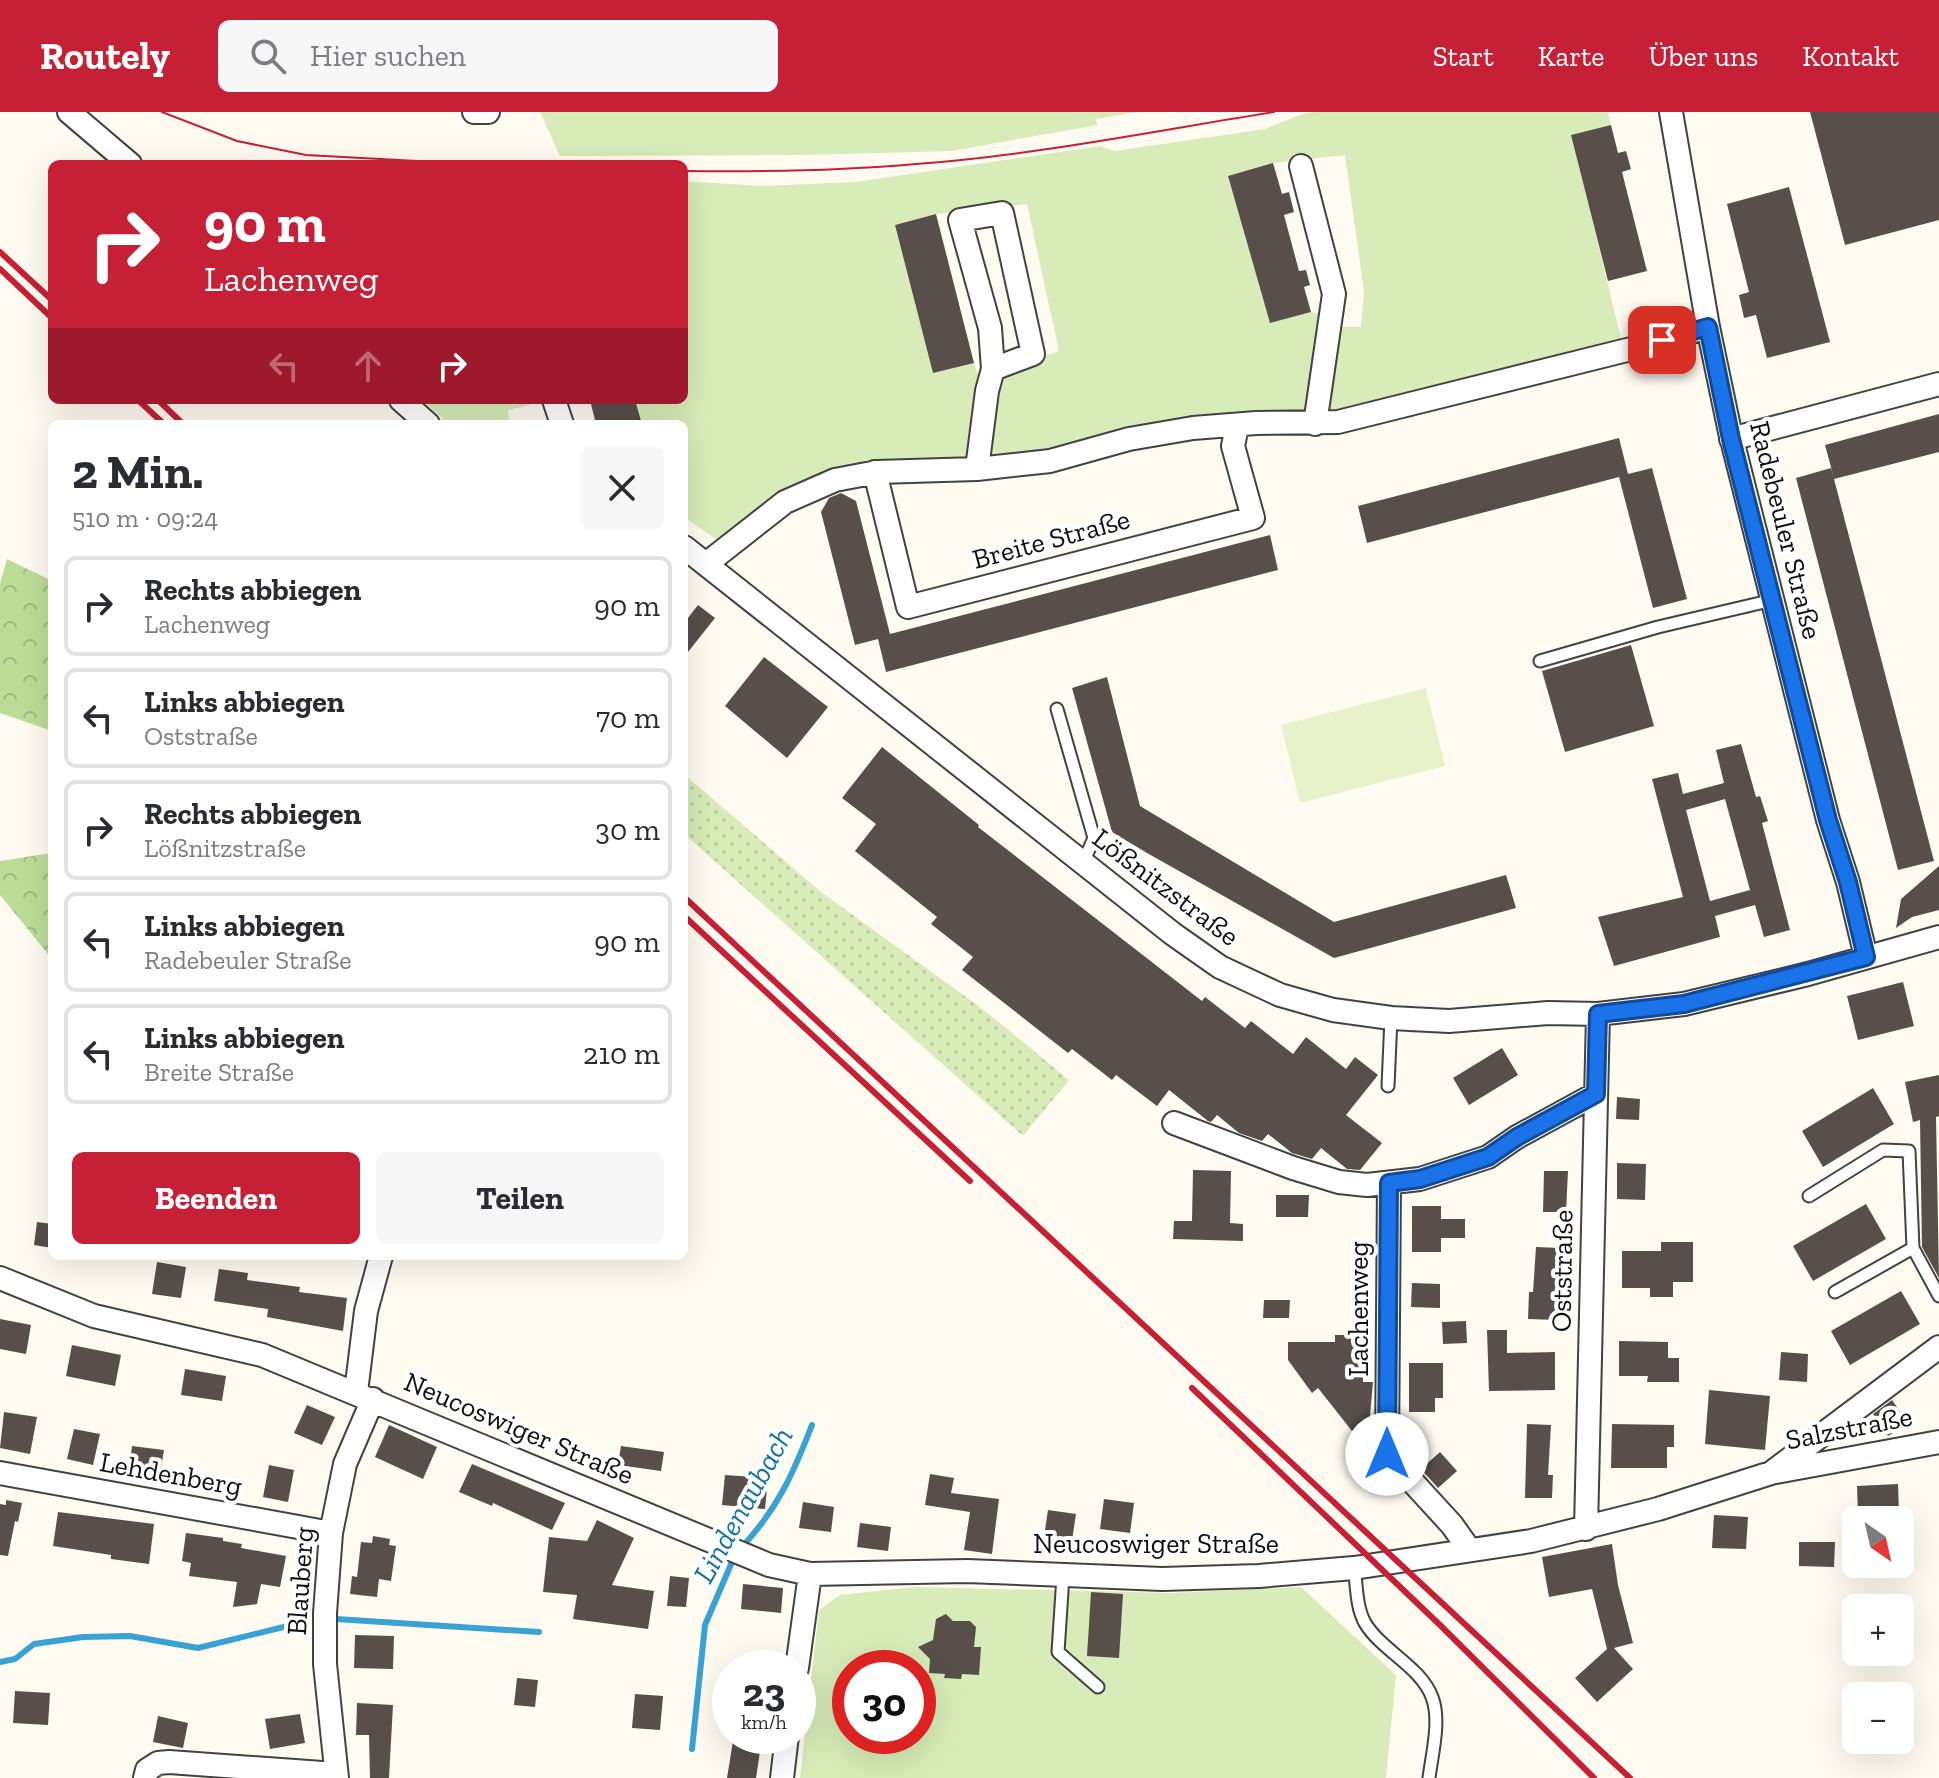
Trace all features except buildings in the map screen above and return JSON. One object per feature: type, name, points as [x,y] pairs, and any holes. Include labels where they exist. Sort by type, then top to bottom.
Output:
[{"type":"street","points":[[69,112],[125,160]]},
{"type":"street","points":[[474,112],[488,112]]},
{"type":"street","name":"Radebeuler Straße","points":[[1671,112],[1708,327],[1731,439],[1866,957]]},
{"type":"street","points":[[1301,166],[1334,294],[1315,424]]},
{"type":"street","points":[[977,469],[987,391],[993,369],[990,328],[960,220],[1002,213],[1033,354],[993,369]]},
{"type":"street","points":[[706,564],[785,502],[835,480],[875,472],[977,469],[1050,461],[1129,439],[1193,428],[1338,422],[1708,327]]},
{"type":"street","points":[[1731,439],[1939,384]]},
{"type":"street","points":[[406,404],[424,420]]},
{"type":"street","name":"Breite Straße","points":[[875,472],[908,607],[1253,518],[1233,446],[1237,426]]},
{"type":"street","name":"Lößnitzstraße","points":[[688,550],[1173,934],[1220,967],[1280,995],[1333,1010],[1391,1018],[1449,1021],[1548,1013],[1598,1014],[1684,1004],[1939,937]]},
{"type":"street","name":"Oststraße","points":[[1586,1529],[1598,1014]]},
{"type":"street","points":[[1174,1123],[1249,1153],[1339,1182],[1367,1185],[1420,1179],[1488,1157],[1517,1137],[1596,1094]]},
{"type":"street","name":"Lachenweg","points":[[1389,1183],[1387,1454],[1452,1525],[1469,1549]]},
{"type":"street","points":[[365,1396],[366,1311],[380,1260]]},
{"type":"street","name":"Neucoswiger Straße","points":[[0,1278],[94,1316],[262,1355],[769,1565],[810,1574],[967,1571],[1162,1579],[1259,1576],[1354,1568],[1531,1541],[1586,1529],[1771,1473],[1939,1347]]},
{"type":"street","name":"Blauberg","points":[[145,1778],[147,1770],[158,1763],[169,1762],[337,1776],[325,1664],[325,1613],[331,1533],[345,1464],[365,1396]]},
{"type":"street","name":"Salzstraße","points":[[1771,1473],[1939,1442]]},
{"type":"street","name":"Lehdenberg","points":[[0,1473],[331,1533]]},
{"type":"street","points":[[799,1650],[810,1574]]},
{"type":"street","points":[[782,1778],[785,1754]]},
{"type":"lane","points":[[1540,661],[1658,627],[1773,600]]},
{"type":"lane","points":[[1057,709],[1094,838],[1083,863]]},
{"type":"lane","points":[[1388,1086],[1391,1018]]},
{"type":"lane","points":[[1809,1196],[1883,1150],[1909,1151],[1913,1248],[1939,1296]]},
{"type":"lane","points":[[1835,1292],[1913,1248]]},
{"type":"lane","points":[[1354,1568],[1360,1610],[1366,1624],[1426,1685],[1433,1700],[1434,1731],[1429,1778]]},
{"type":"lane","points":[[1063,1576],[1058,1652],[1098,1687]]},
{"type":"green space","points":[[540,112],[1138,112],[1096,119],[1097,125],[952,151],[560,156]]},
{"type":"green space","points":[[1316,112],[1608,112],[1611,125],[1572,135],[1622,343],[1315,415],[1050,459],[833,479],[726,546],[688,520],[688,420],[641,420],[636,404],[688,404],[688,181],[760,186],[856,182],[1100,146],[1115,151],[1265,129],[1302,114]],"holes":[[[1345,155],[1364,291],[1361,327],[1326,327],[1327,315],[1311,312],[1270,323],[1228,176],[1273,163]],[[1027,204],[1059,351],[1018,367],[984,394],[974,363],[933,373],[895,225],[936,214]]]},
{"type":"green space","points":[[426,404],[530,405],[508,410],[509,420],[444,420]]},
{"type":"green space","points":[[7,559],[48,579],[48,730],[0,713],[0,584]]},
{"type":"green space","points":[[1426,688],[1445,766],[1300,803],[1281,725]]},
{"type":"green space","points":[[688,777],[821,892],[984,1010],[1069,1080],[1023,1136],[688,838]]},
{"type":"green space","points":[[48,854],[48,954],[0,895],[0,861]]},
{"type":"green space","points":[[915,1587],[1173,1593],[1301,1587],[1396,1675],[1386,1778],[800,1778],[803,1754],[816,1754],[814,1650],[819,1610],[840,1595]]},
{"type":"waterway","name":"Lindenaubach","points":[[742,1547],[783,1490],[812,1425]]},
{"type":"waterway","name":"Lindenaubach","points":[[692,1749],[705,1625],[735,1555]]},
{"type":"waterway","points":[[336,1619],[539,1632]]},
{"type":"waterway","points":[[0,1662],[15,1659],[34,1644],[83,1637],[130,1636],[198,1648],[300,1623]]},
{"type":"tram line","points":[[162,112],[237,141],[306,155],[399,160]]},
{"type":"tram line","points":[[688,171],[829,170],[961,160],[1095,142],[1274,112]]},
{"type":"railway","points":[[0,252],[48,296]]},
{"type":"railway","points":[[0,269],[48,314]]},
{"type":"railway","points":[[142,404],[160,420]]},
{"type":"railway","points":[[162,404],[179,420]]},
{"type":"railway","points":[[688,901],[1630,1778]]},
{"type":"railway","points":[[688,920],[970,1181]]},
{"type":"railway","points":[[1192,1388],[1441,1626],[1594,1778]]},
{"type":"route","points":[[1387,1454],[1389,1183],[1420,1179],[1488,1157],[1517,1137],[1596,1094],[1598,1014],[1684,1004],[1866,957],[1731,439],[1708,327],[1662,340]]}]
